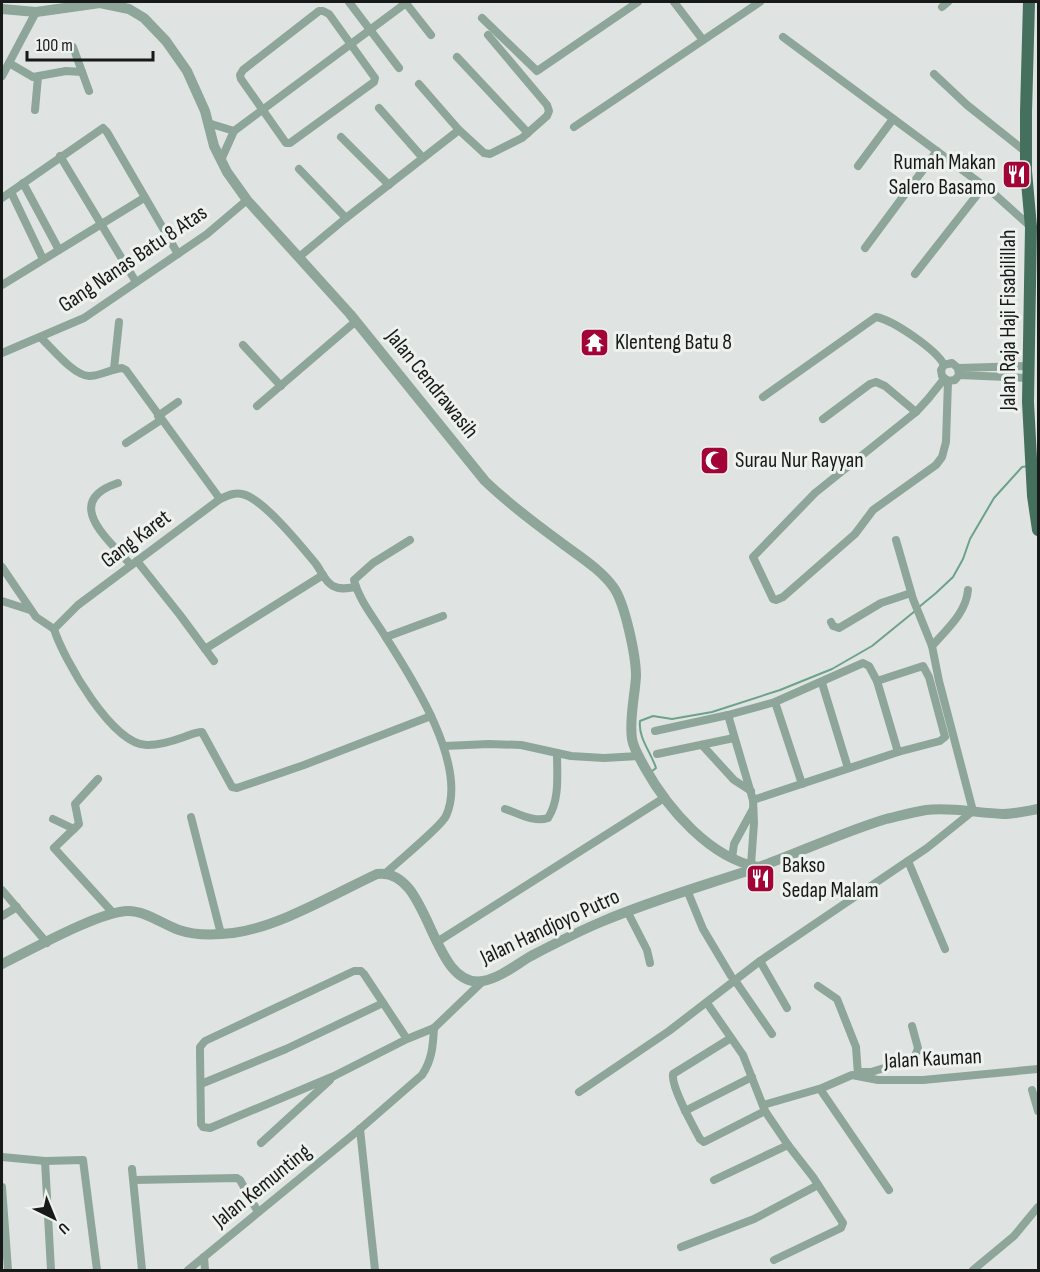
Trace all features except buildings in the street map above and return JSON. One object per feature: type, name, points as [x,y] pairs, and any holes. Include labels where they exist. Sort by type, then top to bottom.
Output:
[{"type":"main road","name":"Jalan Raja Haji Fisabilillah","points":[[1029,2],[1026,152],[1035,223],[1028,372],[1033,496],[1038,530]]},
{"type":"street","points":[[349,2],[399,68]]},
{"type":"street","points":[[221,160],[234,131],[406,2],[431,35]]},
{"type":"street","points":[[482,18],[537,71],[638,2]]},
{"type":"street","points":[[674,2],[703,40]]},
{"type":"street","points":[[574,128],[760,2]]},
{"type":"street","name":"Jalan Cendrawasih","points":[[2,9],[100,3],[122,6],[139,13],[166,41],[187,71],[198,94],[214,146],[227,172],[247,200],[356,321],[485,481],[506,501],[591,565],[614,588],[634,651],[636,674],[632,737],[639,756],[664,798],[696,831],[717,849],[732,858],[755,866]]},
{"type":"street","points":[[2,76],[36,7]]},
{"type":"street","points":[[319,11],[328,14],[350,43],[373,74],[374,82],[290,143],[286,143],[241,79],[240,75],[243,70],[319,11]]},
{"type":"street","points":[[419,84],[459,130],[484,153],[496,152],[522,138],[547,116],[549,111],[547,105],[488,35]]},
{"type":"street","points":[[783,37],[1035,223]]},
{"type":"street","points":[[73,47],[89,91]]},
{"type":"street","points":[[457,57],[528,133]]},
{"type":"street","points":[[9,63],[26,74],[38,77],[61,71],[82,72]]},
{"type":"street","points":[[934,74],[967,105],[1026,152]]},
{"type":"street","points":[[34,110],[38,77]]},
{"type":"street","points":[[379,108],[422,157]]},
{"type":"street","points":[[858,166],[892,119]]},
{"type":"street","points":[[208,123],[234,131]]},
{"type":"street","points":[[2,198],[60,156],[101,129],[105,129],[178,254]]},
{"type":"street","points":[[299,257],[422,157],[459,130]]},
{"type":"street","points":[[341,137],[389,184]]},
{"type":"street","points":[[865,248],[937,151]]},
{"type":"street","points":[[60,156],[136,282]]},
{"type":"street","points":[[299,169],[346,218]]},
{"type":"street","points":[[23,183],[58,250]]},
{"type":"street","points":[[915,274],[984,186]]},
{"type":"street","points":[[11,192],[43,259]]},
{"type":"street","points":[[2,283],[144,198]]},
{"type":"street","name":"Gang Nanas Batu 8 Atas","points":[[2,353],[84,318],[207,234],[247,200]]},
{"type":"street","points":[[763,397],[876,317],[890,322],[926,346],[942,360],[944,365]]},
{"type":"street","points":[[257,406],[356,321]]},
{"type":"street","points":[[114,369],[119,322]]},
{"type":"street","points":[[41,338],[76,372],[91,376],[114,369],[126,370],[220,499],[231,494],[243,494],[265,508],[335,587],[355,584],[373,563],[410,540]]},
{"type":"street","points":[[243,345],[280,386]]},
{"type":"street","points":[[958,371],[952,363],[944,365],[941,370],[946,380],[945,449],[936,465],[873,510],[855,534],[783,597],[773,599],[753,557],[809,498],[916,412],[946,380],[955,380],[958,371]]},
{"type":"street","points":[[958,371],[1028,372]]},
{"type":"street","points":[[823,419],[876,382],[916,412]]},
{"type":"street","points":[[126,443],[178,402]]},
{"type":"street","points":[[118,483],[98,492],[91,509],[91,518],[101,533],[134,563],[214,661]]},
{"type":"street","name":"Gang Karet","points":[[54,629],[78,605],[220,499]]},
{"type":"street","points":[[579,1092],[707,1003],[732,978],[908,861],[973,811],[947,714],[932,646],[911,593],[896,540]]},
{"type":"street","points":[[2,567],[31,610],[43,624],[54,629],[58,644],[67,660],[112,728],[146,746],[202,732],[232,787],[237,788],[431,716]]},
{"type":"street","points":[[205,649],[323,575]]},
{"type":"street","points":[[2,964],[82,926],[128,911],[142,914],[188,933],[221,934],[269,924],[377,874],[386,873],[445,819],[452,786],[445,746],[431,716],[355,584]]},
{"type":"street","points":[[932,646],[961,612],[966,603],[968,590]]},
{"type":"street","points":[[831,622],[833,626],[839,628],[881,603],[911,593]]},
{"type":"street","points":[[2,601],[31,610]]},
{"type":"street","points":[[386,637],[443,616]]},
{"type":"street","points":[[656,730],[728,715],[775,702],[863,663],[869,666],[878,681],[898,752]]},
{"type":"street","points":[[752,800],[943,739],[946,734],[927,670],[923,666],[878,681]]},
{"type":"street","points":[[822,683],[849,768]]},
{"type":"street","points":[[775,702],[802,784]]},
{"type":"street","points":[[728,715],[752,800],[755,866]]},
{"type":"street","points":[[657,754],[734,738]]},
{"type":"street","points":[[445,746],[521,745],[571,756],[604,758],[639,756]]},
{"type":"street","points":[[702,745],[752,800]]},
{"type":"street","points":[[505,809],[532,819],[548,818],[554,806],[557,753]]},
{"type":"street","points":[[98,779],[75,804],[74,809],[79,822],[55,846],[55,850],[114,914]]},
{"type":"street","points":[[437,942],[664,798]]},
{"type":"street","points":[[732,858],[734,844],[752,800]]},
{"type":"street","name":"Jalan Handjoyo Putro","points":[[386,873],[398,878],[411,890],[437,942],[454,969],[460,975],[475,981],[483,981],[556,943],[627,911],[886,819],[925,810],[1003,814],[1038,809]]},
{"type":"street","points":[[190,817],[221,934]]},
{"type":"street","points":[[53,819],[74,829]]},
{"type":"street","points":[[908,861],[945,949]]},
{"type":"street","points":[[2,890],[47,943]]},
{"type":"street","points":[[687,890],[703,929],[732,978],[772,1034]]},
{"type":"street","points":[[2,916],[17,907]]},
{"type":"street","points":[[627,911],[647,950],[650,963]]},
{"type":"street","points":[[760,961],[787,1008]]},
{"type":"street","points":[[407,1039],[364,974],[361,971],[354,971],[205,1041],[200,1047],[201,1124],[206,1128],[334,1076],[434,1028],[483,981]]},
{"type":"street","points":[[818,986],[837,999],[856,1047],[858,1074],[914,1059],[918,1048],[912,1026]]},
{"type":"street","points":[[201,1084],[286,1049],[383,1003]]},
{"type":"street","points":[[707,1003],[743,1055],[764,1108],[842,1220],[841,1228],[774,1260]]},
{"type":"street","name":"Jalan Kemunting","points":[[188,1270],[422,1075],[433,1051],[434,1028]]},
{"type":"street","points":[[731,1038],[673,1074],[674,1084],[685,1110],[752,1077]]},
{"type":"street","name":"Jalan Kauman","points":[[685,1110],[700,1139],[704,1142],[764,1108],[820,1089],[852,1075],[858,1074],[878,1080],[923,1080],[1038,1069]]},
{"type":"street","points":[[261,1143],[334,1076]]},
{"type":"street","points":[[820,1089],[889,1190]]},
{"type":"street","points":[[1032,1090],[1038,1111]]},
{"type":"street","points":[[360,1129],[375,1270]]},
{"type":"street","points":[[714,1180],[788,1145]]},
{"type":"street","points":[[2,1157],[45,1161],[84,1161],[97,1270]]},
{"type":"street","points":[[45,1161],[51,1270]]},
{"type":"street","points":[[132,1169],[142,1270]]},
{"type":"street","points":[[134,1180],[237,1178],[258,1212]]},
{"type":"street","points":[[681,1247],[754,1219],[818,1185]]},
{"type":"street","points":[[2,1188],[8,1270]]},
{"type":"street","points":[[973,1270],[1014,1236],[1038,1207]]},
{"type":"street","points":[[204,1257],[205,1270]]},
{"type":"waterway","points":[[919,607],[953,577],[970,539],[994,498],[1022,467],[1028,466]]},
{"type":"waterway","points":[[651,772],[656,768],[643,739],[640,721],[653,716],[672,719],[712,712],[780,690],[832,669],[872,646],[915,611]]},
{"type":"place","name":"Rumah Makan Salero Basamo","points":[[1017,175]]},
{"type":"place","name":"Klenteng Batu 8","points":[[594,342]]},
{"type":"place","name":"Surau Nur Rayyan","points":[[714,460]]},
{"type":"place","name":"Bakso Sedap Malam","points":[[761,878]]}]
